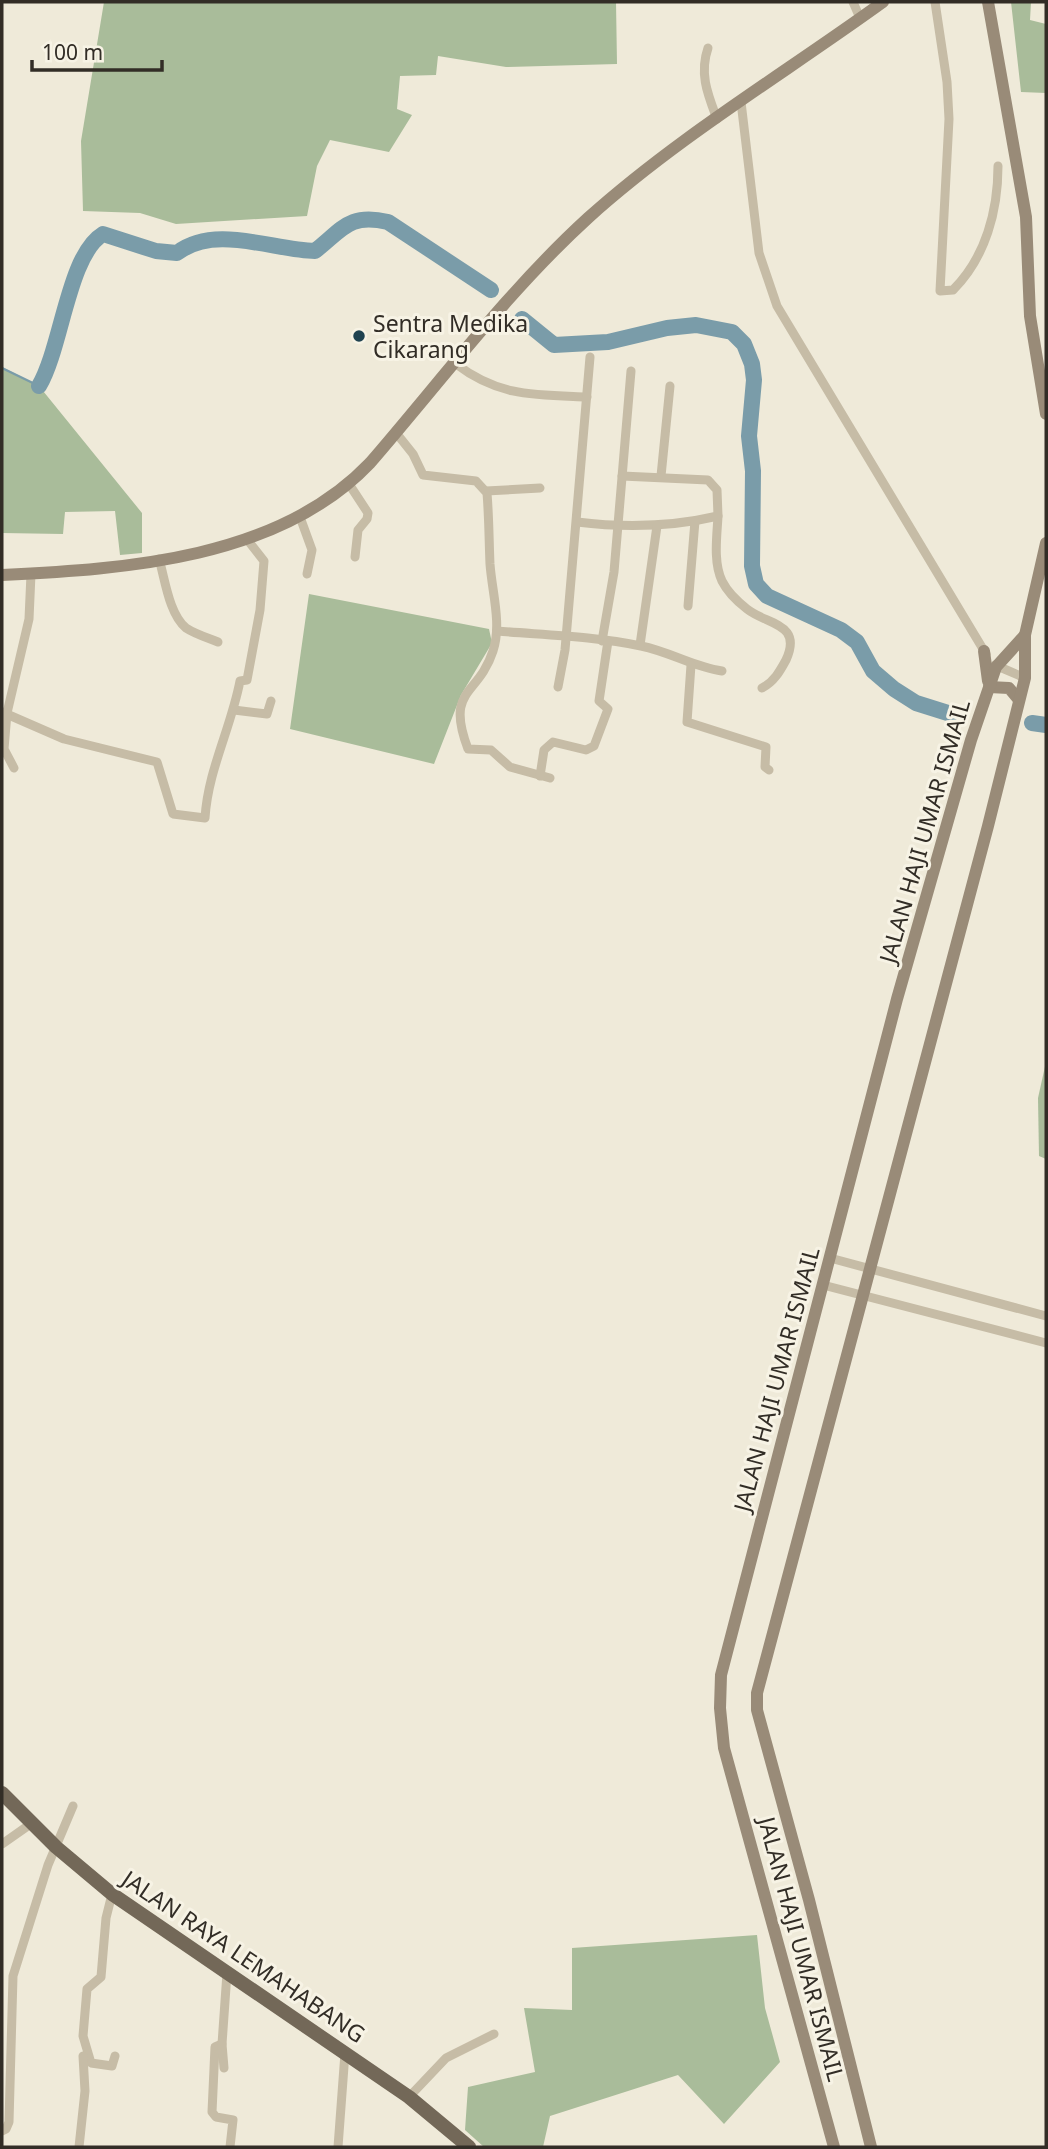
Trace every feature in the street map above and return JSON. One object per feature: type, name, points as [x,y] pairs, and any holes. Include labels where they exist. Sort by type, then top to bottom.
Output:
[{"type":"main road","points":[[2,575],[159,559],[246,538],[300,517],[349,484],[397,433],[558,248],[609,200],[741,102],[883,2]]},
{"type":"main road","points":[[988,2],[1028,237],[1030,316],[1046,414]]},
{"type":"main road","name":"JALAN HAJI UMAR ISMAIL","points":[[871,2147],[809,1900],[757,1710],[757,1693],[1019,703],[1025,678],[1025,635],[1046,543]]},
{"type":"main road","name":"JALAN HAJI UMAR ISMAIL","points":[[834,2147],[723,1748],[721,1675],[897,999],[971,740],[996,667],[1025,635]]},
{"type":"main road","points":[[984,651],[988,691],[1004,686],[1019,703]]},
{"type":"main road","name":"JALAN RAYA LEMAHABANG","points":[[2,1793],[8,1807],[32,1823],[112,1894],[409,2097],[469,2147]]},
{"type":"street","points":[[853,2],[860,18]]},
{"type":"street","points":[[934,2],[947,82],[949,119],[940,291],[947,292],[958,285],[992,223],[998,198],[998,166]]},
{"type":"street","points":[[708,48],[704,61],[705,87],[717,120]]},
{"type":"street","points":[[741,102],[759,253],[772,295],[984,651],[996,667],[1025,678]]},
{"type":"street","points":[[558,687],[564,664],[564,638],[577,523],[590,357]]},
{"type":"street","points":[[456,364],[473,377],[516,393],[538,397],[587,397]]},
{"type":"street","points":[[540,776],[544,750],[550,744],[586,750],[594,746],[608,709],[599,701],[631,371]]},
{"type":"street","points":[[661,476],[670,386]]},
{"type":"street","points":[[397,433],[414,454],[423,475],[476,481],[486,491],[497,631],[491,657],[461,702],[458,716],[468,749],[491,750],[510,766],[550,778]]},
{"type":"street","points":[[622,476],[708,480],[717,489],[717,567],[724,584],[747,609],[782,627],[790,636],[790,651],[783,666],[762,688]]},
{"type":"street","points":[[349,484],[368,513],[367,519],[358,530],[355,557]]},
{"type":"street","points":[[486,491],[540,488]]},
{"type":"street","points":[[577,523],[617,527],[657,526],[718,516]]},
{"type":"street","points":[[300,517],[312,550],[307,574]]},
{"type":"street","points":[[688,606],[695,521]]},
{"type":"street","points":[[640,645],[657,526]]},
{"type":"street","points":[[4,713],[64,739],[158,762],[173,814],[205,818],[205,799],[234,710],[240,681],[247,681],[265,569],[263,559],[246,538]]},
{"type":"street","points":[[159,559],[175,612],[181,622],[186,628],[218,642]]},
{"type":"street","points":[[14,768],[4,749],[4,713],[27,631],[31,574]]},
{"type":"street","points":[[497,631],[640,645],[679,656],[691,665],[722,671]]},
{"type":"street","points":[[691,665],[687,722],[767,747],[765,767],[769,770]]},
{"type":"street","points":[[234,710],[267,714],[271,701]]},
{"type":"street","points":[[830,1258],[1046,1317]]},
{"type":"street","points":[[823,1285],[1046,1343]]},
{"type":"street","points":[[2,2131],[9,2122],[13,1976],[56,1847],[73,1806]]},
{"type":"street","points":[[2,1844],[32,1823]]},
{"type":"street","points":[[112,1894],[106,1918],[101,1977],[87,1989],[83,2036],[89,2062],[112,2066],[115,2056]]},
{"type":"street","points":[[224,2068],[222,2045],[227,1973]]},
{"type":"street","points":[[79,2147],[86,2076],[80,2043],[84,2021]]},
{"type":"street","points":[[409,2097],[446,2058],[494,2034]]},
{"type":"street","points":[[222,2045],[215,2047],[212,2112],[216,2117],[233,2120],[230,2147]]},
{"type":"street","points":[[338,2147],[345,2053]]},
{"type":"green space","points":[[104,2],[616,2],[617,64],[506,67],[438,56],[436,75],[400,76],[397,109],[412,115],[389,152],[330,140],[317,166],[307,216],[176,224],[140,213],[83,211],[81,141]]},
{"type":"green space","points":[[1011,2],[1031,2],[1030,20],[1046,24],[1046,93],[1021,92]]},
{"type":"green space","points":[[2,367],[39,386],[142,513],[142,553],[120,555],[115,511],[65,512],[63,534],[2,533]]},
{"type":"green space","points":[[309,594],[489,629],[492,643],[461,695],[434,764],[290,729]]},
{"type":"green space","points":[[1046,1062],[1046,1159],[1039,1156],[1038,1098]]},
{"type":"green space","points":[[757,1935],[765,2008],[780,2062],[724,2124],[678,2075],[550,2116],[543,2147],[484,2147],[465,2130],[468,2087],[535,2072],[524,2008],[572,2010],[572,1948]]},
{"type":"waterway","points":[[39,386],[54,349],[81,261],[91,245],[103,234],[156,251],[177,253],[209,240],[226,239],[315,251],[347,225],[355,221],[375,220],[388,222],[491,290]]},
{"type":"waterway","points":[[522,319],[554,345],[608,342],[667,328],[696,325],[732,332],[744,344],[752,364],[754,380],[749,436],[753,471],[752,566],[756,584],[767,596],[841,630],[857,642],[873,671],[894,689],[916,703],[951,714]]},
{"type":"waterway","points":[[2,368],[39,386]]},
{"type":"waterway","points":[[1032,723],[1046,725]]},
{"type":"place","name":"Sentra Medika Cikarang","points":[[359,336]]}]
